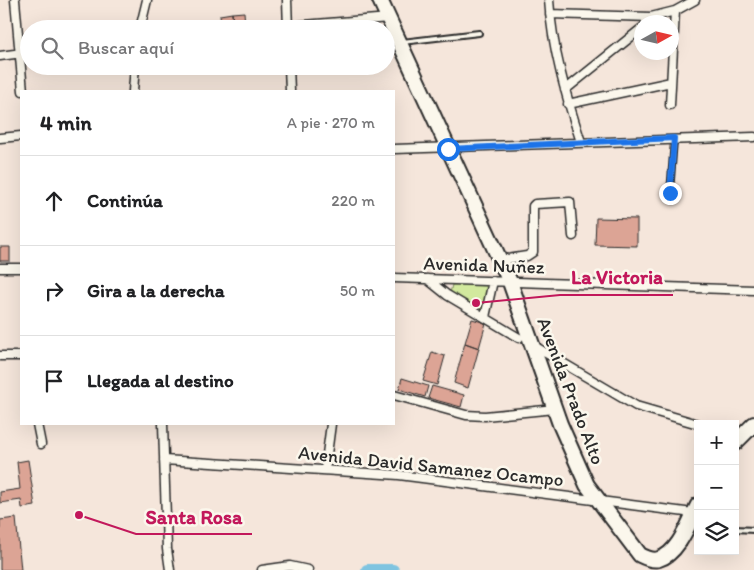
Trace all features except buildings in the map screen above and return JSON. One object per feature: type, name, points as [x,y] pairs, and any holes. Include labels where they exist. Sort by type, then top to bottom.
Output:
[{"type":"highway","name":"Avenida Prado Alto","points":[[380,0],[389,18]]},
{"type":"highway","name":"Avenida Prado Alto","points":[[395,31],[510,282],[555,409],[587,486],[640,555],[651,560],[659,559],[674,548],[694,517]]},
{"type":"highway","points":[[739,439],[748,429]]},
{"type":"street","points":[[14,0],[20,28]]},
{"type":"street","points":[[142,20],[147,0]]},
{"type":"street","points":[[287,0],[288,20]]},
{"type":"street","points":[[549,0],[550,14],[568,104],[581,142]]},
{"type":"street","points":[[663,15],[695,0]]},
{"type":"street","points":[[670,105],[675,11]]},
{"type":"street","points":[[550,14],[634,19]]},
{"type":"street","points":[[367,20],[389,18]]},
{"type":"street","points":[[565,90],[634,34]]},
{"type":"street","points":[[0,56],[20,53]]},
{"type":"street","points":[[23,90],[24,75]]},
{"type":"street","points":[[133,90],[134,75]]},
{"type":"street","points":[[289,75],[290,90]]},
{"type":"street","points":[[568,104],[671,82]]},
{"type":"street","points":[[0,138],[20,136]]},
{"type":"street","points":[[395,149],[448,149],[674,138],[754,137]]},
{"type":"street","points":[[500,260],[527,256],[533,252],[533,206],[535,204],[570,202],[573,236]]},
{"type":"street","points":[[0,268],[20,268]]},
{"type":"street","name":"Avenida Nuñez","points":[[395,278],[754,290]]},
{"type":"street","points":[[427,279],[447,294],[519,338]]},
{"type":"street","points":[[485,317],[493,281]]},
{"type":"street","points":[[533,345],[636,406],[694,423]]},
{"type":"street","points":[[0,356],[20,356]]},
{"type":"street","points":[[395,395],[466,415],[485,416],[555,409]]},
{"type":"street","points":[[36,425],[41,444]]},
{"type":"street","points":[[163,425],[167,549],[170,570]]},
{"type":"street","points":[[325,469],[331,425]]},
{"type":"street","name":"Avenida David Samanez Ocampo","points":[[164,460],[400,475],[601,502],[694,517]]},
{"type":"street","points":[[262,570],[290,566],[306,568],[308,570]]},
{"type":"lane","points":[[400,42],[480,34]]},
{"type":"lane","points":[[670,193],[674,138]]},
{"type":"lane","points":[[739,528],[754,530]]},
{"type":"green space","points":[[489,283],[483,313],[450,293],[452,285]]},
{"type":"waterway","points":[[367,570],[393,570]]},
{"type":"place","name":"La Victoria","points":[[476,303]]},
{"type":"place","name":"Santa Rosa","points":[[79,515]]},
{"type":"route","points":[[448,149],[674,138],[670,193]]}]
